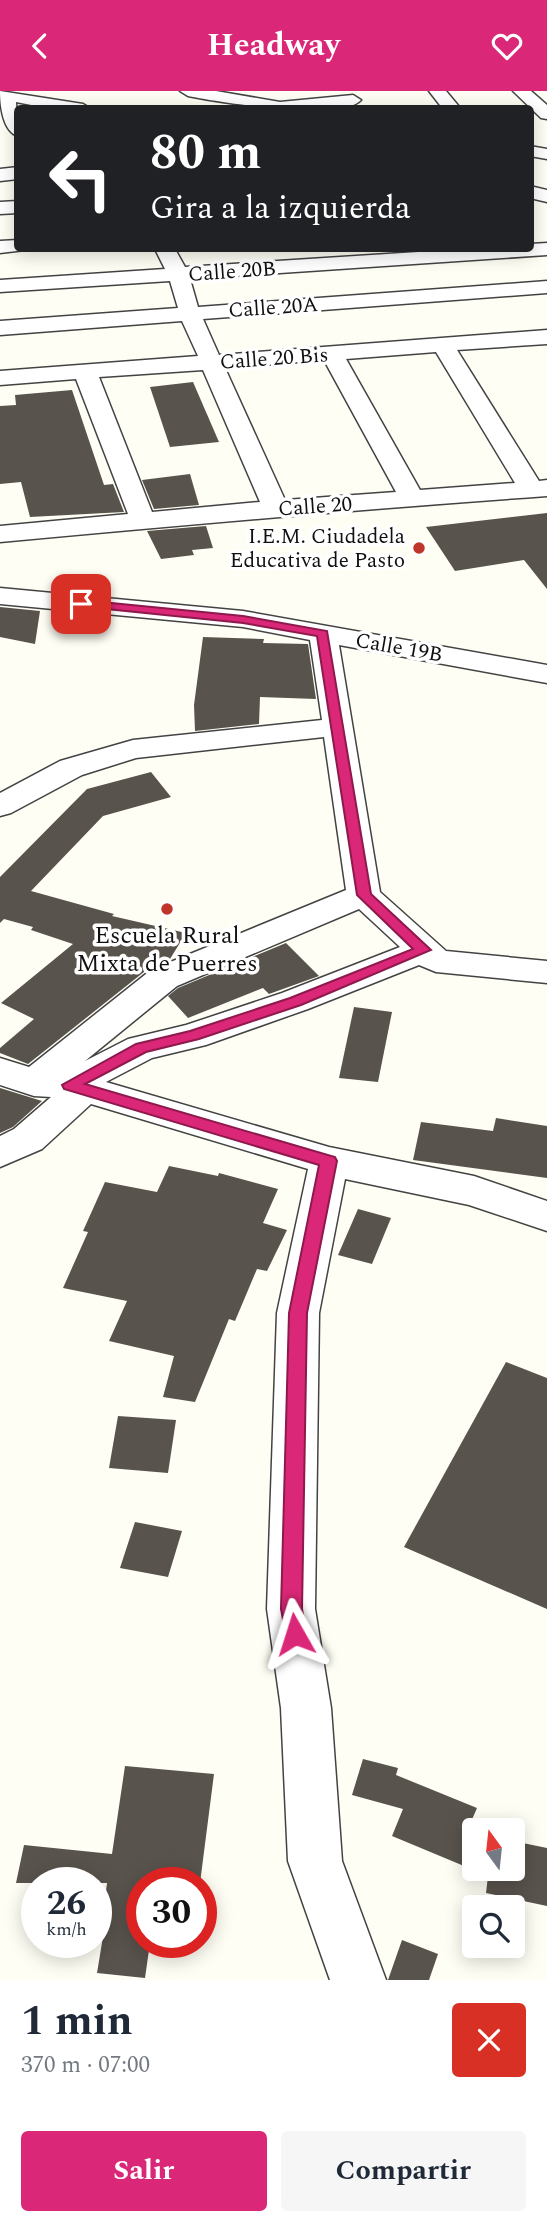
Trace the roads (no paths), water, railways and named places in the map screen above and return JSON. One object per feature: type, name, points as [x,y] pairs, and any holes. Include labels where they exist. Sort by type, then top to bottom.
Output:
[{"type":"street","points":[[188,91],[270,105]]},
{"type":"street","points":[[261,91],[279,105]]},
{"type":"street","points":[[437,91],[449,105]]},
{"type":"street","points":[[520,91],[547,114]]},
{"type":"street","points":[[14,122],[5,93],[64,105]]},
{"type":"street","points":[[302,105],[353,100]]},
{"type":"street","points":[[166,252],[178,275],[190,314],[276,508]]},
{"type":"street","name":"Calle 20B","points":[[0,286],[481,252]]},
{"type":"street","points":[[495,252],[539,309]]},
{"type":"street","name":"Calle 20A","points":[[0,328],[547,286]]},
{"type":"street","name":"Calle 20 Bis","points":[[0,379],[547,337]]},
{"type":"street","points":[[443,345],[539,489]]},
{"type":"street","points":[[332,353],[413,500]]},
{"type":"street","points":[[85,372],[144,523]]},
{"type":"street","name":"Calle 20","points":[[1,527],[144,523],[276,508],[539,489]]},
{"type":"street","name":"Calle 19B","points":[[0,596],[243,619],[547,674]]},
{"type":"street","points":[[323,633],[364,895],[436,961],[547,972]]},
{"type":"street","points":[[0,806],[71,768],[133,749],[337,727]]},
{"type":"street","points":[[0,1153],[28,1139],[47,1083],[164,978],[364,895]]},
{"type":"street","points":[[47,1083],[141,1048],[193,1036],[295,1001],[424,950]]},
{"type":"street","points":[[47,1083],[329,1161],[474,1191],[547,1216]]},
{"type":"street","points":[[329,1161],[298,1313],[291,1609],[306,1708],[315,1861],[358,1980]]},
{"type":"place","name":"I.E.M. Ciudadela Educativa de Pasto","points":[[419,548]]},
{"type":"place","name":"Escuela Rural Mixta de Puerres","points":[[167,909]]}]
